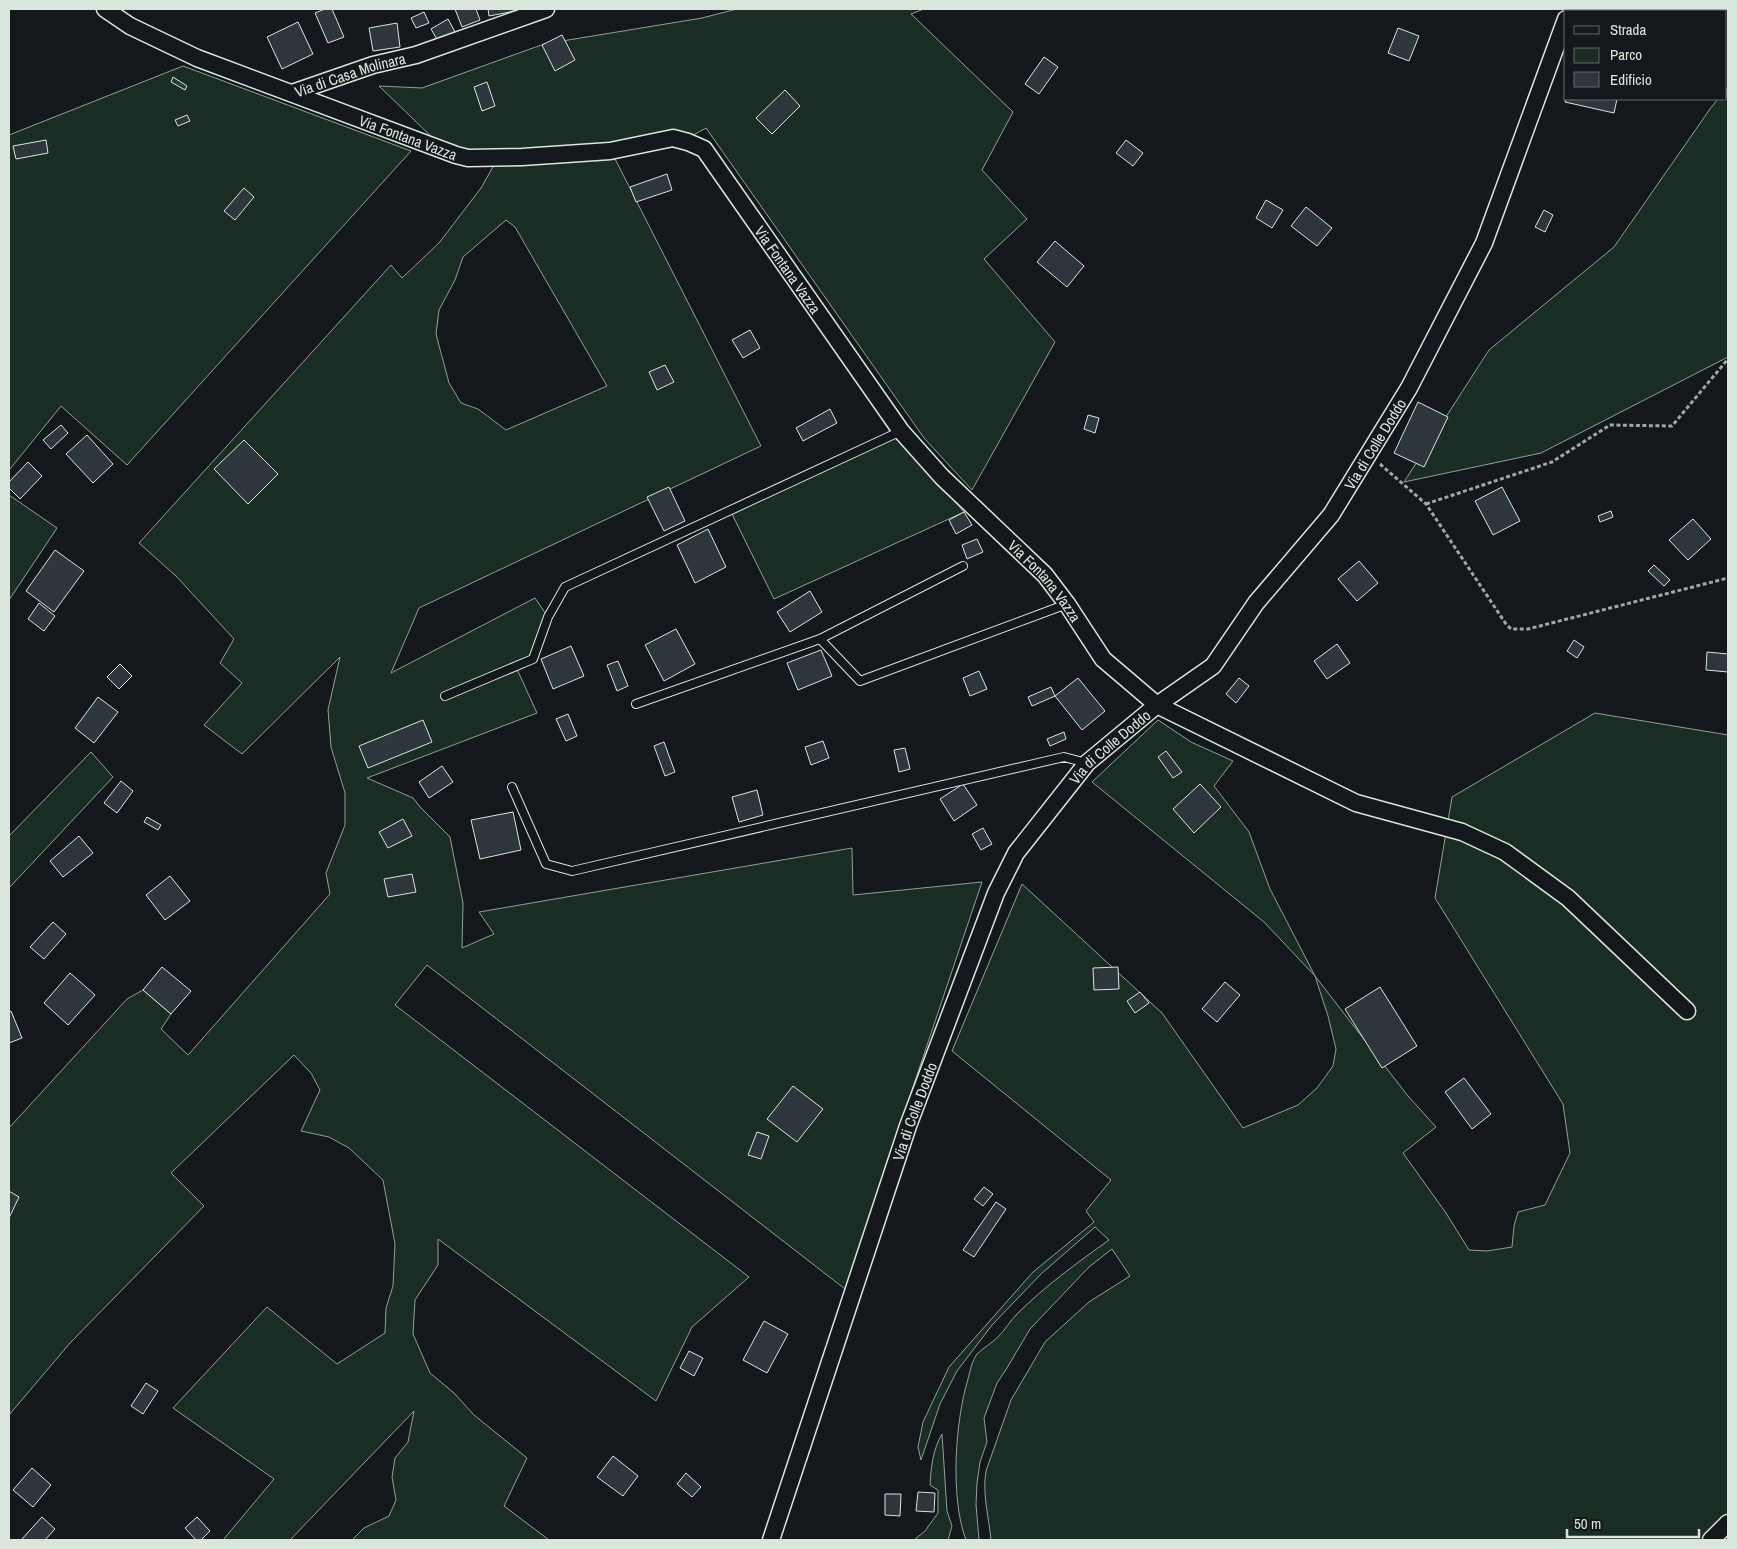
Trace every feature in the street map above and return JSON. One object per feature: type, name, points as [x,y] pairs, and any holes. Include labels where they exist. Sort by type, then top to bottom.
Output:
[{"type":"street","name":"Via di Casa Molinara","points":[[105,9],[130,26],[182,51],[292,94],[355,70],[416,55],[546,9]]},
{"type":"street","name":"Via di Colle Doddo","points":[[771,1540],[876,1228],[908,1126],[996,893],[1016,853],[1087,763],[1157,705],[1212,666],[1256,603],[1331,514],[1409,388],[1484,243],[1564,24]]},
{"type":"street","name":"Via Fontana Vazza","points":[[292,94],[468,158],[522,157],[610,150],[673,138],[704,149],[901,431],[942,476],[1045,575],[1067,604],[1103,659],[1157,705],[1356,803],[1462,832],[1505,852],[1568,898],[1687,1011]]},
{"type":"street","points":[[1711,1540],[1728,1523]]},
{"type":"lane","points":[[444,696],[533,660],[548,617],[565,587],[901,431]]},
{"type":"lane","points":[[636,704],[820,639],[963,566]]},
{"type":"lane","points":[[820,639],[860,681],[1067,604]]},
{"type":"lane","points":[[512,787],[546,864],[572,871],[1064,757],[1087,763]]},
{"type":"path","points":[[1426,504],[1552,462],[1610,425],[1672,426],[1728,359]]},
{"type":"path","points":[[1368,454],[1426,504],[1506,624],[1512,629],[1528,629],[1728,578]]},
{"type":"green space","points":[[737,9],[924,9],[911,14],[1013,112],[982,170],[1027,219],[984,259],[1055,342],[972,490],[924,438],[706,128],[688,138],[611,151],[761,446],[419,608],[391,673],[535,598],[548,617],[533,659],[516,667],[537,713],[367,778],[413,798],[450,837],[463,903],[462,948],[494,934],[479,912],[852,848],[853,895],[982,882],[845,1289],[427,965],[395,1005],[749,1277],[692,1327],[656,1401],[438,1239],[438,1265],[415,1300],[413,1334],[430,1373],[454,1393],[474,1415],[527,1458],[504,1506],[549,1540],[352,1540],[364,1528],[389,1516],[396,1500],[392,1477],[395,1458],[408,1442],[414,1411],[290,1540],[223,1540],[274,1479],[173,1408],[267,1307],[337,1364],[385,1333],[386,1308],[393,1286],[395,1244],[383,1180],[349,1148],[329,1137],[301,1131],[320,1090],[311,1073],[294,1055],[171,1173],[204,1206],[70,1343],[9,1415],[9,1128],[127,999],[143,990],[171,1014],[161,1029],[188,1055],[330,894],[326,873],[345,825],[345,793],[331,747],[328,710],[340,657],[242,754],[204,725],[242,683],[220,663],[234,639],[176,576],[139,543],[391,265],[402,278],[439,243],[481,188],[498,158],[438,143],[379,86],[422,88],[544,44],[702,18]],"holes":[[[506,220],[515,227],[607,386],[506,430],[478,409],[461,403],[449,383],[436,334],[439,310],[455,280],[463,257]]]},
{"type":"green space","points":[[183,66],[411,151],[127,465],[61,406],[10,469],[9,135]]},
{"type":"green space","points":[[1728,87],[1728,357],[1541,453],[1404,482],[1489,350],[1614,247],[1710,109],[1717,100],[1727,100]]},
{"type":"green space","points":[[895,434],[964,512],[774,599],[730,510]]},
{"type":"green space","points":[[9,495],[57,528],[9,600]]},
{"type":"green space","points":[[1595,713],[1728,735],[1728,1540],[991,1540],[985,1497],[986,1471],[1011,1400],[1045,1342],[1089,1302],[1130,1276],[1112,1249],[1089,1267],[1030,1329],[997,1383],[984,1418],[987,1442],[980,1462],[976,1504],[979,1540],[966,1540],[958,1503],[956,1460],[960,1416],[970,1369],[974,1360],[977,1354],[998,1337],[1017,1314],[1039,1294],[1109,1240],[1095,1227],[1041,1274],[992,1325],[957,1371],[940,1404],[921,1460],[918,1447],[923,1422],[949,1367],[1033,1272],[1094,1222],[1086,1211],[1111,1180],[952,1051],[1022,884],[1162,1013],[1243,1128],[1298,1105],[1317,1088],[1333,1066],[1336,1049],[1315,976],[1408,1096],[1436,1127],[1403,1153],[1446,1213],[1469,1250],[1487,1251],[1512,1247],[1514,1226],[1518,1212],[1545,1205],[1570,1153],[1563,1104],[1435,898],[1452,797]]},
{"type":"green space","points":[[1158,720],[1191,742],[1233,761],[1214,786],[1249,832],[1270,889],[1315,976],[1264,922],[1092,782]]},
{"type":"green space","points":[[91,752],[113,777],[9,888],[9,836]]},
{"type":"green space","points":[[942,1434],[947,1511],[952,1526],[948,1540],[914,1540],[925,1531],[938,1513],[938,1490],[930,1485],[933,1458]]},
{"type":"building","points":[[325,9],[332,9],[344,37],[328,43],[315,13]]},
{"type":"building","points":[[455,9],[476,9],[480,20],[462,27]]},
{"type":"building","points":[[488,9],[514,9],[515,11],[489,16]]},
{"type":"building","points":[[424,12],[429,23],[416,28],[411,18]]},
{"type":"building","points":[[448,19],[455,32],[438,41],[431,29]]},
{"type":"building","points":[[298,22],[313,54],[282,69],[267,37]]},
{"type":"building","points":[[397,23],[400,47],[373,51],[369,28]]},
{"type":"building","points":[[1398,28],[1419,36],[1409,61],[1388,53]]},
{"type":"building","points":[[562,35],[575,60],[555,71],[542,45]]},
{"type":"building","points":[[1044,57],[1058,67],[1039,94],[1025,84]]},
{"type":"building","points":[[173,77],[187,86],[185,90],[171,82]]},
{"type":"building","points":[[487,82],[495,106],[482,111],[474,87]]},
{"type":"building","points":[[785,90],[800,106],[772,134],[756,118]]},
{"type":"building","points":[[1566,100],[1617,100],[1614,113],[1565,102]]},
{"type":"building","points":[[187,115],[190,121],[178,126],[175,120]]},
{"type":"building","points":[[46,140],[48,153],[16,159],[13,146]]},
{"type":"building","points":[[1126,140],[1143,153],[1133,166],[1116,153]]},
{"type":"building","points":[[667,174],[672,190],[636,202],[630,187]]},
{"type":"building","points":[[244,188],[254,197],[235,220],[224,211]]},
{"type":"building","points":[[1266,200],[1283,210],[1272,228],[1256,218]]},
{"type":"building","points":[[1306,207],[1332,228],[1317,246],[1291,226]]},
{"type":"building","points":[[1544,210],[1553,215],[1545,232],[1535,227]]},
{"type":"building","points":[[1055,241],[1084,266],[1067,287],[1037,262]]},
{"type":"building","points":[[750,330],[760,348],[743,358],[732,340]]},
{"type":"building","points":[[665,365],[674,382],[657,390],[649,372]]},
{"type":"building","points":[[1418,402],[1448,417],[1424,467],[1394,453]]},
{"type":"building","points":[[830,409],[837,423],[803,441],[796,428]]},
{"type":"building","points":[[1088,415],[1099,418],[1095,433],[1084,429]]},
{"type":"building","points":[[61,425],[68,433],[51,449],[43,440]]},
{"type":"building","points":[[87,435],[113,464],[93,483],[66,454]]},
{"type":"building","points":[[244,440],[278,474],[248,504],[214,469]]},
{"type":"building","points":[[28,462],[42,476],[20,499],[9,488],[9,482]]},
{"type":"building","points":[[669,487],[685,521],[664,531],[647,497]]},
{"type":"building","points":[[1502,487],[1520,521],[1493,535],[1475,501]]},
{"type":"building","points":[[1611,511],[1613,517],[1600,522],[1598,516]]},
{"type":"building","points":[[964,512],[972,525],[956,534],[949,520]]},
{"type":"building","points":[[1693,519],[1711,539],[1688,560],[1669,540]]},
{"type":"building","points":[[708,529],[726,567],[695,583],[677,545]]},
{"type":"building","points":[[977,539],[983,552],[967,559],[962,545]]},
{"type":"building","points":[[55,550],[84,571],[54,612],[26,591]]},
{"type":"building","points":[[1359,561],[1378,583],[1357,601],[1338,579]]},
{"type":"building","points":[[1654,565],[1670,580],[1664,586],[1648,571]]},
{"type":"building","points":[[810,591],[822,612],[790,632],[777,612]]},
{"type":"building","points":[[39,603],[55,616],[44,631],[28,619]]},
{"type":"building","points":[[676,629],[695,664],[664,681],[645,645]]},
{"type":"building","points":[[1574,640],[1584,647],[1577,658],[1567,651]]},
{"type":"building","points":[[1337,644],[1350,663],[1327,679],[1314,661]]},
{"type":"building","points":[[571,646],[584,676],[553,689],[541,659]]},
{"type":"building","points":[[821,650],[832,676],[798,690],[787,663]]},
{"type":"building","points":[[1707,652],[1728,654],[1728,672],[1706,670]]},
{"type":"building","points":[[618,661],[628,686],[617,691],[607,665]]},
{"type":"building","points":[[120,664],[132,676],[119,689],[107,677]]},
{"type":"building","points":[[979,671],[987,689],[970,696],[963,678]]},
{"type":"building","points":[[1078,678],[1105,711],[1082,730],[1055,696]]},
{"type":"building","points":[[1239,678],[1249,686],[1236,703],[1226,694]]},
{"type":"building","points":[[1051,687],[1055,696],[1032,706],[1028,697]]},
{"type":"building","points":[[98,697],[118,712],[94,743],[75,728]]},
{"type":"building","points":[[568,714],[577,736],[566,741],[556,719]]},
{"type":"building","points":[[423,720],[432,742],[368,768],[359,746]]},
{"type":"building","points":[[1064,732],[1066,739],[1050,746],[1047,739]]},
{"type":"building","points":[[823,741],[829,758],[811,765],[805,747]]},
{"type":"building","points":[[664,742],[675,772],[665,776],[654,746]]},
{"type":"building","points":[[905,748],[910,769],[899,772],[894,750]]},
{"type":"building","points":[[1166,751],[1182,772],[1173,778],[1158,757]]},
{"type":"building","points":[[442,766],[453,782],[429,798],[419,782]]},
{"type":"building","points":[[121,781],[133,791],[117,813],[104,803]]},
{"type":"building","points":[[963,784],[977,805],[954,821],[940,799]]},
{"type":"building","points":[[1200,784],[1221,807],[1194,833],[1173,809]]},
{"type":"building","points":[[757,790],[763,815],[739,822],[732,797]]},
{"type":"building","points":[[513,812],[521,850],[480,859],[471,820]]},
{"type":"building","points":[[147,817],[161,825],[158,830],[144,822]]},
{"type":"building","points":[[403,819],[412,836],[388,848],[379,832]]},
{"type":"building","points":[[983,828],[992,844],[981,850],[972,834]]},
{"type":"building","points":[[79,836],[93,853],[63,877],[50,861]]},
{"type":"building","points":[[412,874],[416,892],[388,897],[384,879]]},
{"type":"building","points":[[170,876],[190,901],[165,920],[146,895]]},
{"type":"building","points":[[53,922],[66,934],[44,959],[30,947]]},
{"type":"building","points":[[162,967],[191,991],[171,1014],[143,990]]},
{"type":"building","points":[[1118,967],[1119,989],[1094,990],[1093,968]]},
{"type":"building","points":[[70,973],[95,995],[68,1025],[44,1003]]},
{"type":"building","points":[[1225,982],[1240,995],[1217,1022],[1202,1009]]},
{"type":"building","points":[[1380,987],[1417,1046],[1382,1068],[1345,1009]]},
{"type":"building","points":[[1140,992],[1149,1003],[1135,1013],[1127,1001]]},
{"type":"building","points":[[11,1011],[22,1038],[9,1043],[9,1012]]},
{"type":"building","points":[[1464,1078],[1491,1114],[1472,1129],[1445,1092]]},
{"type":"building","points":[[793,1086],[823,1109],[797,1142],[767,1119]]},
{"type":"building","points":[[757,1132],[769,1136],[761,1159],[748,1155]]},
{"type":"building","points":[[984,1187],[993,1194],[983,1206],[974,1199]]},
{"type":"building","points":[[9,1191],[19,1197],[9,1218]]},
{"type":"building","points":[[996,1202],[1006,1209],[974,1257],[963,1250]]},
{"type":"building","points":[[764,1321],[788,1334],[767,1373],[743,1360]]},
{"type":"building","points":[[689,1351],[703,1358],[694,1376],[680,1368]]},
{"type":"building","points":[[146,1383],[158,1391],[143,1414],[131,1406]]},
{"type":"building","points":[[613,1456],[638,1476],[623,1496],[597,1477]]},
{"type":"building","points":[[32,1468],[51,1485],[33,1507],[13,1490]]},
{"type":"building","points":[[686,1473],[701,1487],[692,1497],[677,1484]]},
{"type":"building","points":[[918,1492],[935,1493],[934,1512],[916,1511]]},
{"type":"building","points":[[885,1494],[901,1494],[900,1516],[885,1515]]},
{"type":"building","points":[[42,1517],[55,1529],[45,1540],[21,1540]]},
{"type":"building","points":[[197,1517],[210,1531],[201,1540],[196,1540],[185,1528]]}]
